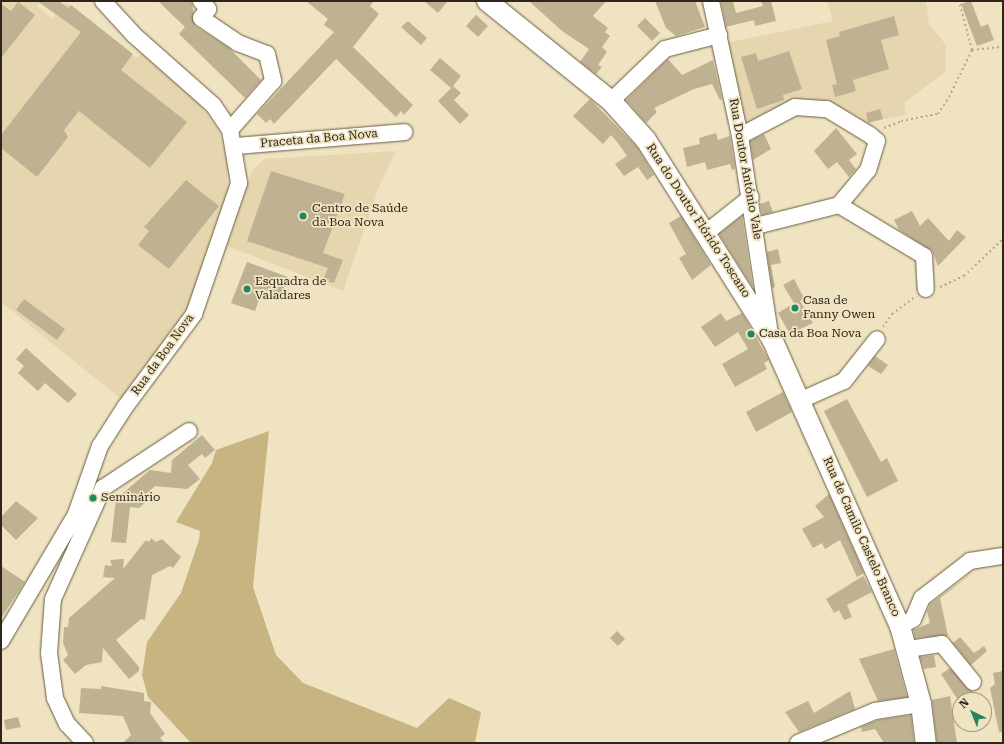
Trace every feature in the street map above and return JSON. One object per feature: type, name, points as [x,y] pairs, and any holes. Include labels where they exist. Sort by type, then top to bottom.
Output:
[{"type":"main road","name":"Rua do Doutor Flórido Toscano","points":[[487,1],[611,101],[654,150],[707,232],[772,339]]},
{"type":"main road","name":"Rua de Camilo Castelo Branco","points":[[772,339],[801,400],[900,626],[909,650],[921,704],[926,743]]},
{"type":"street","name":"Rua da Boa Nova","points":[[1,641],[76,514],[96,486],[100,446],[125,407],[194,314],[238,184],[235,146],[230,130],[213,105],[134,35],[103,1]]},
{"type":"street","points":[[201,1],[208,9],[201,18],[238,43],[267,54],[273,81],[230,130]]},
{"type":"street","name":"Rua Doutor António Vale","points":[[710,1],[719,34],[740,136],[756,226],[763,308],[772,339]]},
{"type":"street","points":[[611,101],[665,49],[719,34]]},
{"type":"street","points":[[740,136],[795,107],[827,109],[870,135],[877,141],[868,170],[839,205],[756,226]]},
{"type":"street","name":"Praceta da Boa Nova","points":[[235,146],[404,132]]},
{"type":"street","points":[[707,232],[751,197]]},
{"type":"street","points":[[839,205],[924,256],[926,290]]},
{"type":"street","points":[[801,400],[844,381],[877,339]]},
{"type":"street","points":[[85,743],[67,724],[55,698],[49,653],[53,599],[96,486],[189,431]]},
{"type":"street","points":[[900,626],[912,619],[922,598],[970,562],[1003,556]]},
{"type":"street","points":[[909,650],[942,644],[974,682]]},
{"type":"street","points":[[798,743],[875,711],[921,704]]},
{"type":"path","points":[[870,135],[901,121],[938,114],[972,50],[959,1]]},
{"type":"path","points":[[972,50],[1003,47]]},
{"type":"shaded area","points":[[1,1],[40,1],[37,7],[52,18],[66,2],[136,58],[142,53],[201,106],[220,133],[227,161],[228,189],[188,313],[121,399],[1,302]]},
{"type":"shaded area","points":[[827,1],[926,1],[929,24],[946,45],[945,72],[904,103],[906,115],[863,123],[829,104],[744,127],[725,43],[833,21]]},
{"type":"shaded area","name":"Centro de Saúde da Boa Nova","points":[[396,151],[379,187],[343,291],[227,246],[252,171],[264,159]]},
{"type":"shaded area","points":[[269,431],[253,587],[276,655],[303,683],[417,728],[449,698],[481,712],[475,743],[191,743],[148,697],[142,675],[147,642],[181,593],[199,540],[200,531],[176,522],[212,463],[216,450]]},
{"type":"building","points":[[37,1],[59,1],[68,8],[71,5],[133,54],[121,70],[187,122],[150,168],[79,111],[64,130],[68,137],[37,177],[1,148],[1,135],[81,32]]},
{"type":"building","points":[[158,1],[192,1],[195,26],[229,48],[261,80],[245,98],[179,34],[185,27]]},
{"type":"building","points":[[306,1],[374,1],[370,6],[379,14],[353,47],[413,105],[404,115],[401,111],[396,117],[336,59],[274,124],[270,119],[266,123],[257,114],[334,32],[324,25],[328,19]]},
{"type":"building","points":[[424,1],[448,1],[438,13]]},
{"type":"building","points":[[529,1],[606,1],[593,16],[608,28],[605,32],[610,36],[602,47],[607,52],[598,65],[602,67],[596,74],[580,62],[589,49],[562,31]]},
{"type":"building","points":[[655,1],[695,1],[705,27],[676,36],[666,28]]},
{"type":"building","points":[[721,1],[733,1],[736,13],[763,6],[761,1],[771,1],[776,21],[755,26],[754,20],[726,27]]},
{"type":"building","points":[[971,1],[981,27],[988,24],[994,40],[977,46],[961,4]]},
{"type":"building","points":[[18,2],[35,15],[1,58],[1,4],[11,11]]},
{"type":"building","points":[[476,15],[488,26],[478,37],[466,26]]},
{"type":"building","points":[[894,16],[899,35],[881,40],[889,69],[853,80],[856,91],[835,97],[832,85],[837,84],[826,40],[840,36],[839,32]]},
{"type":"building","points":[[645,18],[660,33],[652,41],[637,26]]},
{"type":"building","points":[[408,21],[427,38],[421,45],[401,27]]},
{"type":"building","points":[[789,51],[802,89],[783,95],[784,100],[757,109],[741,57],[756,53],[758,61]]},
{"type":"building","points":[[440,58],[461,76],[453,86],[461,93],[454,100],[469,115],[460,124],[438,101],[451,88],[430,70]]},
{"type":"building","points":[[668,59],[682,75],[713,60],[722,99],[720,100],[712,84],[694,89],[654,108],[657,112],[646,123],[626,100]]},
{"type":"building","points":[[590,99],[637,147],[654,175],[647,180],[638,167],[624,176],[615,164],[627,156],[618,143],[611,135],[603,144],[573,116]]},
{"type":"building","points":[[880,109],[883,119],[868,123],[866,113]]},
{"type":"building","points":[[836,128],[857,154],[849,160],[856,169],[849,177],[837,162],[828,169],[814,151]]},
{"type":"building","points":[[716,133],[718,140],[730,136],[735,169],[732,170],[730,164],[707,170],[705,162],[687,167],[683,148],[700,144],[699,138]]},
{"type":"building","points":[[764,134],[771,149],[753,160],[750,141]]},
{"type":"building","points":[[271,171],[345,194],[323,253],[343,260],[334,283],[323,280],[328,268],[247,241]]},
{"type":"building","points":[[186,180],[219,206],[169,269],[138,245],[149,231],[144,227]]},
{"type":"building","points":[[769,201],[773,212],[762,215],[760,204]]},
{"type":"building","points":[[912,211],[920,226],[928,218],[949,241],[957,230],[966,237],[938,266],[932,251],[899,230],[894,220]]},
{"type":"building","points":[[681,216],[711,265],[692,280],[679,258],[686,254],[669,223]]},
{"type":"building","points":[[742,216],[753,288],[719,234]]},
{"type":"building","points":[[778,249],[781,263],[771,265],[775,287],[772,288],[767,252]]},
{"type":"building","points":[[247,262],[288,277],[281,296],[263,289],[255,311],[231,303]]},
{"type":"building","name":"Casa de Fanny Owen","points":[[794,279],[804,298],[800,301],[813,323],[790,334],[778,313],[794,303],[783,285]]},
{"type":"building","points":[[24,299],[65,329],[57,340],[16,310]]},
{"type":"building","name":"Casa da Boa Nova","points":[[721,313],[726,321],[742,313],[769,360],[764,363],[767,369],[735,387],[722,364],[748,349],[738,332],[715,347],[701,327]]},
{"type":"building","points":[[26,348],[77,394],[68,403],[45,383],[38,391],[18,373],[24,366],[16,359]]},
{"type":"building","points":[[875,356],[888,365],[881,374],[868,366]]},
{"type":"building","points":[[783,392],[792,412],[756,432],[746,412]]},
{"type":"building","points":[[847,399],[881,462],[887,458],[898,481],[867,497],[824,411]]},
{"type":"building","points":[[202,435],[215,450],[205,458],[202,454],[188,465],[200,479],[187,489],[155,486],[146,494],[145,503],[139,508],[130,507],[126,543],[111,542],[116,499],[150,470],[171,473],[172,460]]},
{"type":"building","points":[[829,494],[864,573],[857,577],[840,540],[825,549],[822,543],[813,548],[802,529],[824,517],[815,506]]},
{"type":"building","points":[[16,501],[38,518],[16,540],[1,525],[1,517]]},
{"type":"building","points":[[151,538],[156,542],[162,539],[181,557],[173,568],[170,566],[152,575],[145,620],[141,619],[116,640],[139,667],[139,671],[129,679],[103,648],[102,662],[86,665],[75,674],[63,660],[68,655],[63,643],[64,627],[68,627],[69,618],[115,578],[103,577],[105,565],[112,566],[110,560],[124,559],[123,569],[146,540],[149,542]]},
{"type":"building","points":[[1,566],[25,582],[1,618]]},
{"type":"building","points":[[978,569],[940,598],[948,636],[915,638],[913,630],[930,623],[927,611],[930,604]]},
{"type":"building","points":[[863,576],[872,592],[847,605],[852,617],[844,620],[839,610],[834,613],[826,599]]},
{"type":"building","points":[[617,631],[625,639],[618,646],[610,638]]},
{"type":"building","points":[[960,637],[974,653],[984,646],[987,651],[971,665],[953,643]]},
{"type":"building","points":[[894,649],[907,697],[878,701],[859,659]]},
{"type":"building","points":[[934,655],[936,667],[924,669],[920,657]]},
{"type":"building","points":[[950,668],[973,692],[953,692],[941,674]]},
{"type":"building","points":[[1003,671],[1003,732],[999,732],[990,688],[995,684],[993,673]]},
{"type":"building","points":[[101,686],[144,693],[144,701],[151,702],[150,713],[165,734],[160,738],[165,743],[123,743],[131,735],[123,716],[79,713],[81,688],[101,689]]},
{"type":"building","points":[[850,691],[855,709],[799,732],[785,712],[808,701],[814,713]]},
{"type":"building","points":[[950,696],[952,709],[952,732],[955,732],[957,743],[937,743],[932,700]]},
{"type":"building","points":[[911,715],[914,743],[884,743],[875,729],[862,732],[861,727],[878,720]]},
{"type":"building","points":[[18,717],[21,727],[6,730],[4,720]]},
{"type":"place","name":"Centro de Saúde da Boa Nova","points":[[303,216]]},
{"type":"place","name":"Esquadra de Valadares","points":[[247,289]]},
{"type":"place","name":"Casa de Fanny Owen","points":[[795,308]]},
{"type":"place","name":"Casa da Boa Nova","points":[[751,334]]},
{"type":"place","name":"Seminário","points":[[93,498]]}]
